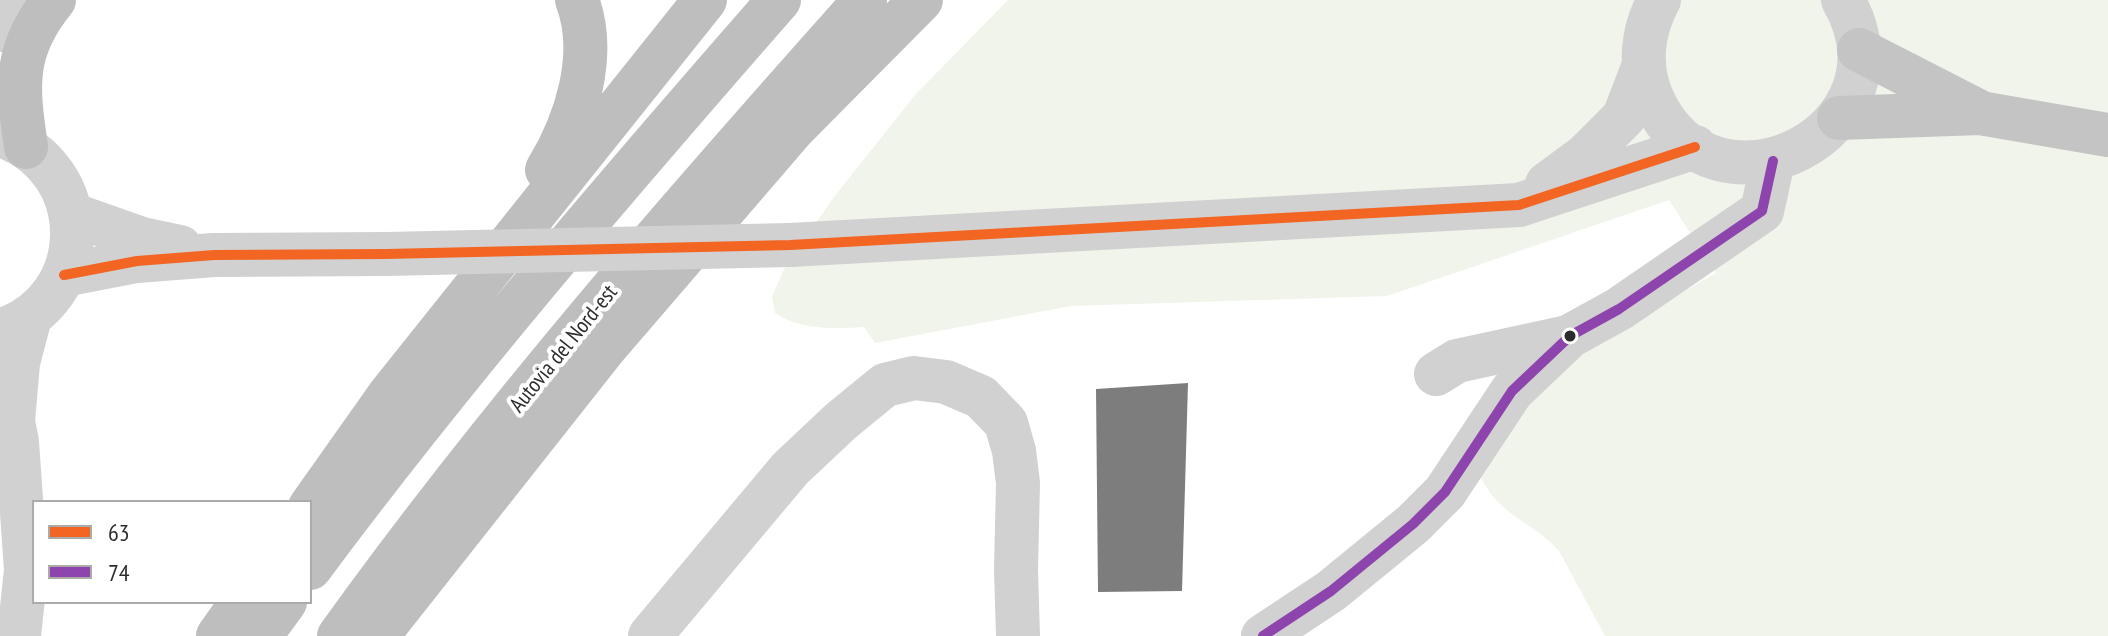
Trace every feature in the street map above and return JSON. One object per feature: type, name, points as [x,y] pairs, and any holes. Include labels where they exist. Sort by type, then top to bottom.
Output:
[{"type":"highway","points":[[13,141],[24,46],[39,18],[54,0]]},
{"type":"highway","points":[[312,504],[550,167],[573,118],[582,81],[584,45],[577,0]]},
{"type":"highway","points":[[390,394],[705,0]]},
{"type":"highway","points":[[312,565],[487,340],[779,0]]},
{"type":"highway","name":"Autovia del Nord-est","points":[[339,636],[386,571],[568,341],[865,0]]},
{"type":"highway","points":[[377,636],[603,350],[794,128],[921,0]]},
{"type":"highway","points":[[218,636],[241,604]]},
{"type":"highway","points":[[260,636],[284,604]]},
{"type":"main road","points":[[1859,50],[1980,113]]},
{"type":"main road","points":[[1839,118],[1980,113],[2108,135]]},
{"type":"street","points":[[0,30],[21,0]]},
{"type":"street","points":[[1659,0],[1647,30],[1644,65],[1646,81],[1659,112],[1681,138],[1733,162],[1773,161],[1798,152],[1821,138],[1839,118],[1852,93],[1859,50],[1855,26],[1843,0]]},
{"type":"street","points":[[1519,205],[1585,156],[1624,117],[1644,65]]},
{"type":"street","points":[[13,141],[52,171],[64,192],[71,214],[72,246],[64,275],[49,298],[15,324],[18,363],[6,410],[17,442],[26,570],[19,636]]},
{"type":"street","points":[[64,275],[137,261],[214,255],[790,245],[1519,205],[1695,147]]},
{"type":"street","points":[[1502,407],[1446,367],[1570,336],[1619,309],[1762,211],[1773,161]]},
{"type":"street","points":[[71,214],[142,239],[214,255]]},
{"type":"street","points":[[1263,636],[1331,591],[1413,524],[1445,492],[1512,391],[1570,336]]},
{"type":"street","points":[[650,636],[790,469],[885,385],[914,378],[946,382],[981,397],[1006,423],[1018,483],[1018,636]]},
{"type":"shaded area","points":[[1008,0],[2108,0],[2108,636],[1605,636],[1559,551],[1497,501],[1480,476],[1516,402],[1625,324],[1716,273],[1669,200],[1387,296],[1071,306],[875,343],[864,327],[806,325],[775,313],[772,297],[784,269],[834,197],[915,95]]},
{"type":"building","points":[[1188,383],[1182,591],[1098,592],[1096,389]]},
{"type":"transit line","name":"63","points":[[64,275],[137,261],[214,255],[790,245],[1519,205],[1695,147]]},
{"type":"transit line","name":"74","points":[[1263,636],[1331,591],[1413,524],[1445,492],[1512,391],[1570,336],[1619,309],[1762,211],[1773,161]]}]
